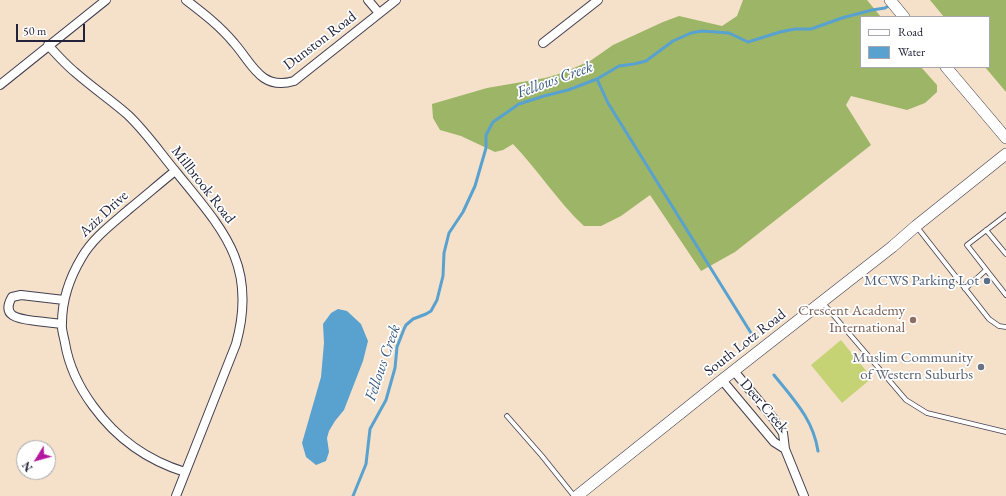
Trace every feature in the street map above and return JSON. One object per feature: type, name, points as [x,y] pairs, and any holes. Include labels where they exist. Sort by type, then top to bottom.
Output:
[{"type":"street","points":[[0,85],[106,0]]},
{"type":"street","name":"Dunston Road","points":[[186,0],[216,24],[261,76],[277,83],[288,83],[294,81],[396,0]]},
{"type":"street","points":[[368,0],[379,13]]},
{"type":"street","points":[[543,43],[598,0]]},
{"type":"street","points":[[890,0],[902,14]]},
{"type":"street","name":"Millbrook Road","points":[[48,45],[74,72],[110,99],[128,115],[214,219],[227,239],[239,267],[243,297],[242,321],[236,344],[176,496]]},
{"type":"street","points":[[947,68],[1006,138]]},
{"type":"street","name":"South Lotz Road","points":[[575,496],[892,247],[1006,154]]},
{"type":"street","name":"Aziz Drive","points":[[175,171],[92,242],[75,269],[64,300],[62,324],[66,351],[73,373],[83,393],[102,419],[120,437],[139,452],[161,464],[185,472]]},
{"type":"street","points":[[62,324],[16,318],[9,314],[6,308],[7,303],[12,297],[21,295],[64,300]]},
{"type":"street","name":"Deer Creek","points":[[734,371],[773,418],[783,433],[785,449],[804,496]]},
{"type":"street","name":"Deer Creek","points":[[722,380],[774,442],[785,449]]},
{"type":"lane","points":[[1006,215],[967,245],[1006,295]]},
{"type":"lane","points":[[916,226],[989,319],[999,326],[1006,327]]},
{"type":"lane","points":[[986,230],[1006,254]]},
{"type":"lane","points":[[965,289],[986,270]]},
{"type":"lane","points":[[822,302],[906,400],[927,413],[1006,432]]},
{"type":"lane","points":[[507,416],[575,496]]},
{"type":"green space","points":[[743,0],[867,0],[880,16],[860,16],[860,68],[922,68],[937,85],[937,92],[925,103],[907,110],[851,96],[846,105],[871,145],[735,252],[701,271],[650,195],[621,216],[601,226],[584,226],[565,207],[513,144],[503,150],[495,152],[461,136],[440,130],[433,118],[432,104],[487,88],[545,78],[562,73],[590,61],[613,45],[679,16],[722,26],[737,16]]},
{"type":"green space","points":[[930,0],[1006,0],[1006,92],[986,68],[990,68],[990,16],[943,16]]},
{"type":"green space","points":[[841,340],[872,378],[842,403],[811,365]]},
{"type":"water","points":[[338,309],[347,311],[361,324],[368,341],[363,361],[344,410],[329,431],[327,438],[329,452],[326,461],[316,465],[306,457],[302,443],[321,377],[324,343],[323,324],[331,313]]},
{"type":"waterway","name":"Fellows Creek","points":[[353,496],[366,464],[370,429],[386,400],[395,368],[397,347],[406,325],[413,319],[431,311],[437,300],[443,276],[444,253],[449,233],[463,212],[475,186],[486,148],[486,135],[493,122],[519,104],[568,90],[597,79],[619,66],[646,61],[673,41],[691,33],[702,31],[729,33],[748,42],[780,32],[795,29],[811,29],[842,18],[885,8],[890,5]]},
{"type":"waterway","points":[[597,79],[608,103],[751,333]]},
{"type":"waterway","points":[[774,375],[802,410],[812,429],[818,451]]},
{"type":"place","name":"MCWS Parking Lot","points":[[987,281]]},
{"type":"place","name":"Crescent Academy International","points":[[913,320]]},
{"type":"place","name":"Muslim Community of Western Suburbs","points":[[981,367]]}]
